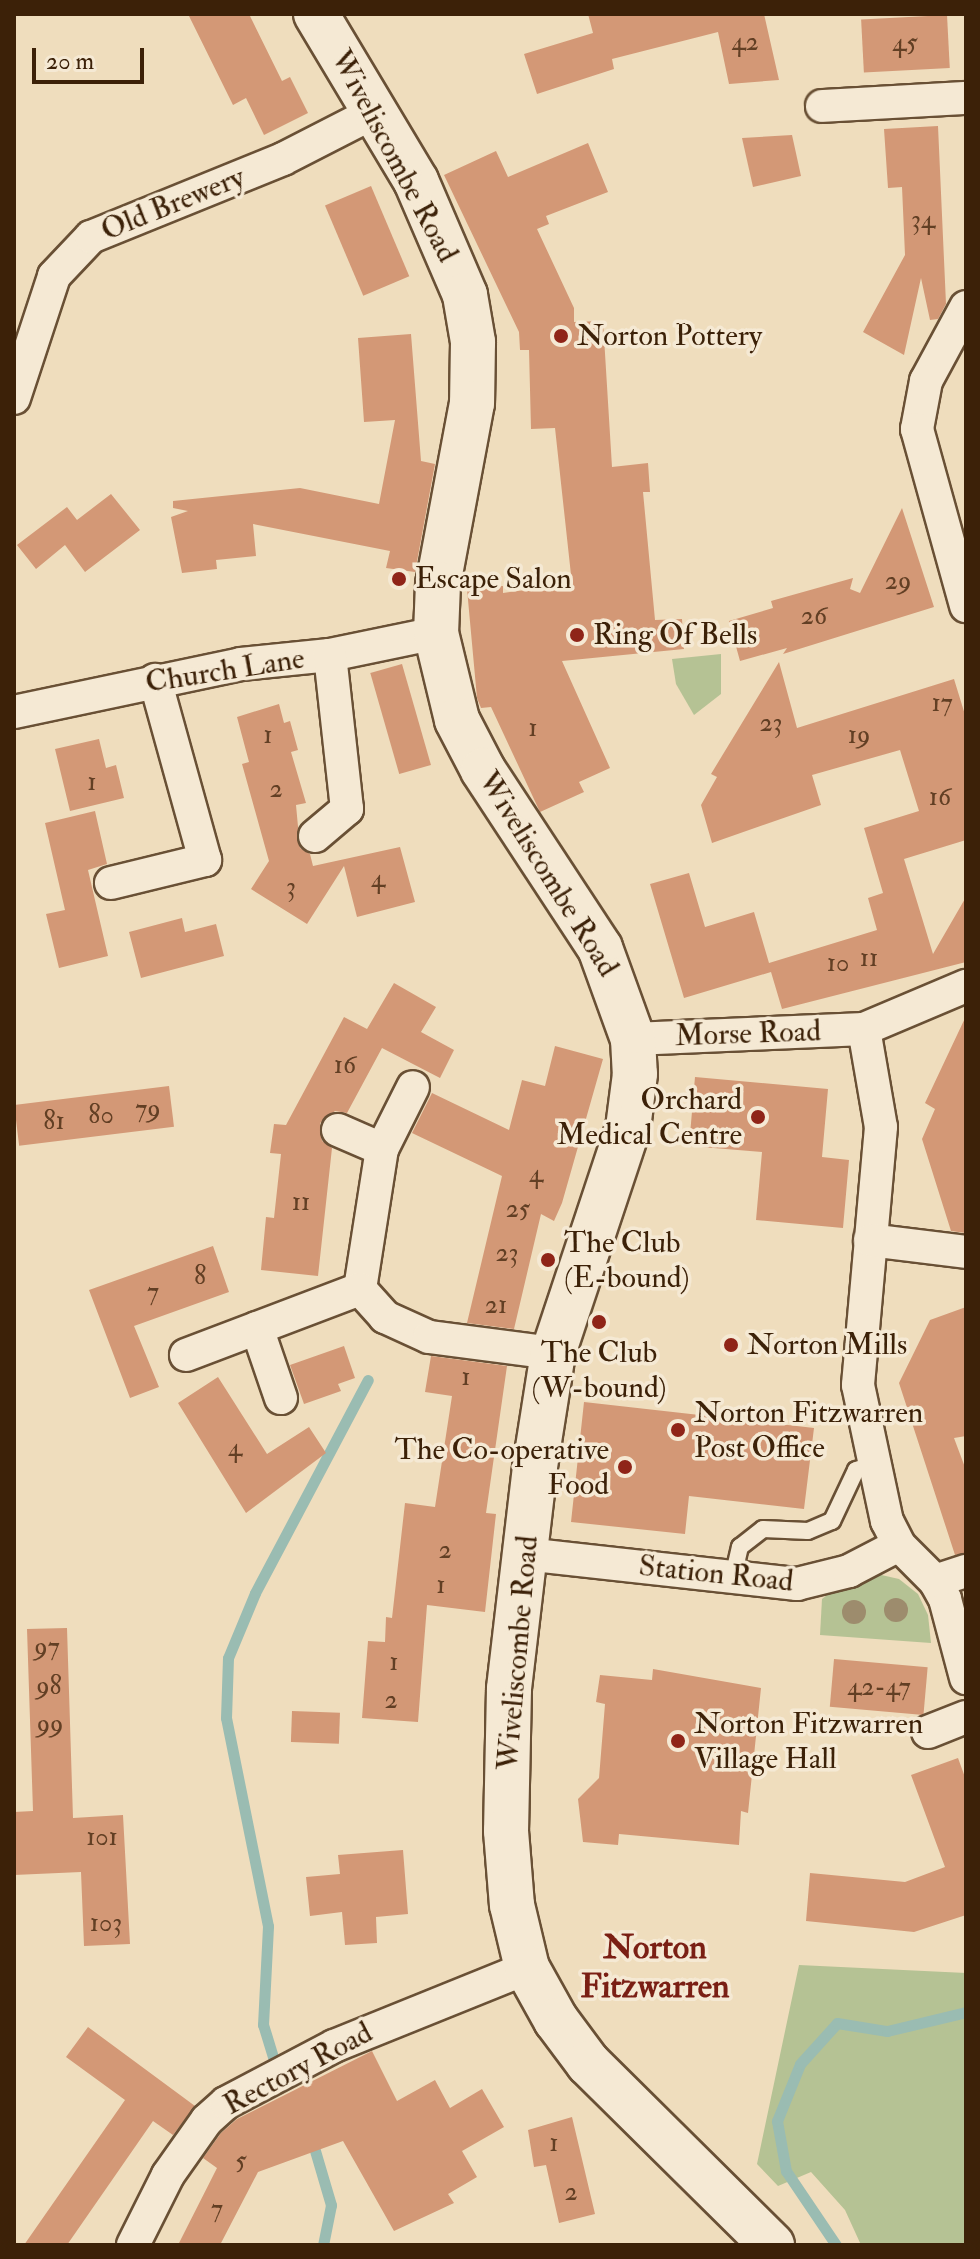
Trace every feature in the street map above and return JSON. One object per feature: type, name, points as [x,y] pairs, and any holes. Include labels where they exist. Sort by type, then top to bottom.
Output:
[{"type":"main road","name":"Wiveliscombe Road","points":[[316,14],[375,112],[451,253],[473,342],[472,403],[438,584],[436,633],[457,720],[483,770],[600,948],[633,1039],[635,1074],[628,1128],[553,1353],[509,1689],[506,1831],[512,1905],[527,1968],[556,2020],[588,2063],[772,2245]]},
{"type":"street","points":[[822,106],[966,98]]},
{"type":"street","name":"Old Brewery","points":[[14,398],[18,366],[54,276],[91,237],[283,159],[375,112]]},
{"type":"street","points":[[966,307],[926,381],[917,429],[966,606]]},
{"type":"street","name":"Church Lane","points":[[14,712],[155,680],[330,655],[436,633]]},
{"type":"street","points":[[315,836],[347,809],[330,655]]},
{"type":"street","points":[[111,883],[205,860],[155,680]]},
{"type":"street","name":"Morse Road","points":[[633,1039],[864,1029],[966,986]]},
{"type":"street","name":"Morse Road","points":[[864,1029],[881,1127],[858,1385],[875,1464],[899,1545],[935,1581]]},
{"type":"street","points":[[360,1289],[382,1149],[413,1087]]},
{"type":"street","points":[[338,1130],[382,1149]]},
{"type":"street","points":[[870,1240],[966,1252]]},
{"type":"street","points":[[360,1289],[385,1317],[429,1337],[553,1353]]},
{"type":"street","points":[[186,1355],[360,1289]]},
{"type":"street","points":[[257,1328],[281,1398]]},
{"type":"street","name":"Station Road","points":[[525,1554],[797,1584],[819,1581],[899,1545]]},
{"type":"street","points":[[966,1571],[935,1581],[945,1599],[966,1678]]},
{"type":"street","points":[[928,1732],[966,1717]]},
{"type":"street","name":"Rectory Road","points":[[133,2245],[168,2175],[207,2120],[226,2103],[334,2046],[527,1968]]},
{"type":"lane","points":[[733,1577],[740,1547],[763,1529],[808,1531],[832,1521],[856,1470],[875,1464]]},
{"type":"green space","points":[[721,654],[721,694],[694,715],[676,684],[672,659]]},
{"type":"green space","points":[[877,1574],[899,1579],[918,1594],[928,1615],[931,1643],[820,1635],[822,1599],[836,1588]]},
{"type":"green space","points":[[799,1965],[966,1973],[966,2245],[861,2245],[845,2210],[811,2172],[778,2186],[757,2164]]},
{"type":"building","points":[[188,14],[249,14],[282,81],[290,77],[308,113],[264,135],[246,98],[233,105]]},
{"type":"building","points":[[588,14],[764,14],[779,80],[729,84],[718,32],[612,59],[614,69],[537,94],[524,54],[593,33]]},
{"type":"building","points":[[947,15],[950,68],[864,72],[861,20]]},
{"type":"building","points":[[938,126],[946,304],[938,319],[930,320],[921,278],[904,355],[863,332],[905,255],[902,187],[888,188],[884,129]]},
{"type":"building","points":[[792,135],[801,176],[753,187],[742,138]]},
{"type":"building","points":[[588,143],[608,192],[546,216],[549,224],[537,229],[574,308],[574,322],[603,321],[612,467],[648,463],[650,492],[643,492],[655,620],[682,619],[684,649],[562,661],[610,768],[579,782],[584,792],[540,812],[491,707],[481,708],[477,698],[467,589],[503,586],[503,593],[572,584],[555,428],[531,429],[529,350],[520,350],[519,332],[444,175],[496,151],[508,177]]},
{"type":"building","points":[[371,186],[409,276],[363,296],[325,206]]},
{"type":"building","points":[[411,334],[421,461],[435,464],[415,572],[386,568],[390,551],[253,524],[256,556],[216,560],[217,569],[182,573],[171,517],[188,511],[173,508],[173,501],[300,488],[379,504],[395,420],[364,422],[358,338]]},
{"type":"building","points":[[111,494],[140,530],[85,572],[65,545],[36,569],[17,545],[67,507],[77,520]]},
{"type":"building","points":[[902,508],[934,607],[783,654],[787,648],[740,661],[729,621],[773,608],[771,601],[853,578],[850,589],[860,593]]},
{"type":"building","points":[[779,662],[797,728],[954,679],[966,718],[966,840],[904,859],[933,954],[966,897],[966,962],[782,1009],[771,972],[684,998],[650,884],[689,873],[705,927],[754,912],[769,963],[877,930],[868,898],[883,893],[864,828],[919,811],[900,750],[812,775],[821,805],[712,843],[701,805],[717,777],[711,774]]},
{"type":"building","points":[[402,664],[431,765],[399,774],[370,673]]},
{"type":"building","points":[[279,704],[284,723],[290,721],[298,750],[291,752],[306,803],[296,805],[300,848],[310,854],[313,866],[400,847],[415,902],[357,917],[344,866],[307,924],[251,889],[269,861],[242,764],[249,762],[237,717]]},
{"type":"building","points":[[99,739],[106,768],[116,765],[124,798],[70,811],[55,749]]},
{"type":"building","points":[[95,811],[107,864],[88,870],[108,956],[59,968],[46,914],[65,910],[45,823]]},
{"type":"building","points":[[182,918],[185,932],[216,924],[224,956],[141,978],[129,932]]},
{"type":"building","points":[[394,983],[436,1007],[421,1032],[454,1050],[440,1078],[382,1048],[347,1113],[335,1111],[320,1123],[322,1141],[332,1148],[318,1276],[261,1270],[266,1217],[274,1218],[281,1154],[270,1153],[274,1124],[286,1125],[344,1017],[367,1029]]},
{"type":"building","points":[[966,1016],[966,1233],[951,1231],[922,1139],[935,1109],[925,1103]]},
{"type":"building","points":[[555,1046],[603,1059],[562,1203],[554,1221],[541,1214],[514,1329],[467,1323],[502,1176],[412,1133],[432,1093],[509,1130],[522,1080],[545,1086]]},
{"type":"building","name":"Orchard Medical Centre","points":[[695,1077],[828,1089],[822,1157],[849,1160],[843,1228],[756,1220],[762,1152],[689,1146]]},
{"type":"building","points":[[169,1086],[174,1127],[19,1146],[14,1105]]},
{"type":"building","points":[[213,1246],[229,1292],[134,1326],[159,1387],[130,1398],[89,1290]]},
{"type":"building","points":[[966,1307],[966,1436],[954,1438],[966,1470],[966,1553],[955,1555],[899,1383],[930,1320]]},
{"type":"building","points":[[344,1346],[355,1378],[338,1384],[341,1391],[304,1404],[290,1365]]},
{"type":"building","points":[[431,1356],[507,1366],[486,1513],[496,1514],[485,1612],[427,1605],[418,1722],[362,1718],[368,1641],[385,1642],[386,1617],[392,1618],[405,1503],[435,1507],[452,1396],[425,1392]]},
{"type":"building","points":[[218,1377],[267,1454],[309,1427],[326,1453],[246,1513],[178,1403]]},
{"type":"building","points":[[584,1402],[814,1428],[804,1509],[689,1496],[685,1534],[571,1522]]},
{"type":"building","points":[[67,1628],[73,1818],[123,1815],[130,1944],[84,1946],[81,1872],[14,1875],[14,1812],[33,1811],[27,1629]]},
{"type":"building","points":[[834,1659],[928,1667],[923,1715],[830,1707]]},
{"type":"building","name":"Norton Fitzwarren Village Hall","points":[[653,1669],[761,1688],[748,1813],[741,1811],[739,1845],[619,1834],[618,1845],[583,1842],[578,1799],[599,1778],[605,1704],[596,1702],[600,1675],[652,1680]]},
{"type":"building","points":[[292,1711],[340,1713],[339,1744],[291,1742]]},
{"type":"building","points":[[958,1758],[966,1780],[966,1915],[914,1932],[806,1921],[810,1873],[905,1882],[945,1867],[911,1775]]},
{"type":"building","points":[[403,1850],[408,1914],[376,1917],[377,1943],[345,1945],[342,1912],[310,1916],[306,1877],[340,1874],[338,1855]]},
{"type":"building","points":[[88,2027],[195,2106],[173,2135],[153,2121],[67,2245],[24,2245],[125,2100],[66,2057]]},
{"type":"building","points":[[372,2051],[397,2101],[435,2080],[450,2108],[482,2089],[504,2127],[462,2151],[477,2177],[448,2194],[454,2203],[394,2231],[343,2141],[258,2172],[220,2245],[178,2245],[217,2168],[203,2158],[221,2133],[237,2119]]},
{"type":"building","points":[[572,2117],[595,2214],[559,2223],[546,2165],[534,2167],[528,2130]]},
{"type":"waterway","points":[[273,2057],[263,2025],[268,1926],[226,1718],[228,1658],[255,1593],[368,1380]]},
{"type":"waterway","points":[[836,2245],[786,2171],[777,2121],[800,2064],[837,2023],[887,2031],[966,2012]]},
{"type":"waterway","points":[[311,2137],[331,2205],[323,2245]]},
{"type":"place","name":"Norton Pottery","points":[[561,336]]},
{"type":"place","name":"Escape Salon","points":[[399,579]]},
{"type":"place","name":"Ring Of Bells","points":[[577,635]]},
{"type":"place","name":"Orchard Medical Centre","points":[[758,1117]]},
{"type":"place","name":"The Club (E-bound)","points":[[548,1260]]},
{"type":"place","name":"The Club (W-bound)","points":[[599,1322]]},
{"type":"place","name":"Norton Mills","points":[[731,1345]]},
{"type":"place","name":"Norton Fitzwarren Post Office","points":[[678,1430]]},
{"type":"place","name":"The Co-operative Food","points":[[625,1467]]},
{"type":"place","name":"Norton Fitzwarren Village Hall","points":[[678,1741]]},
{"type":"district","name":"Norton Fitzwarren","points":[[655,1966]]}]
